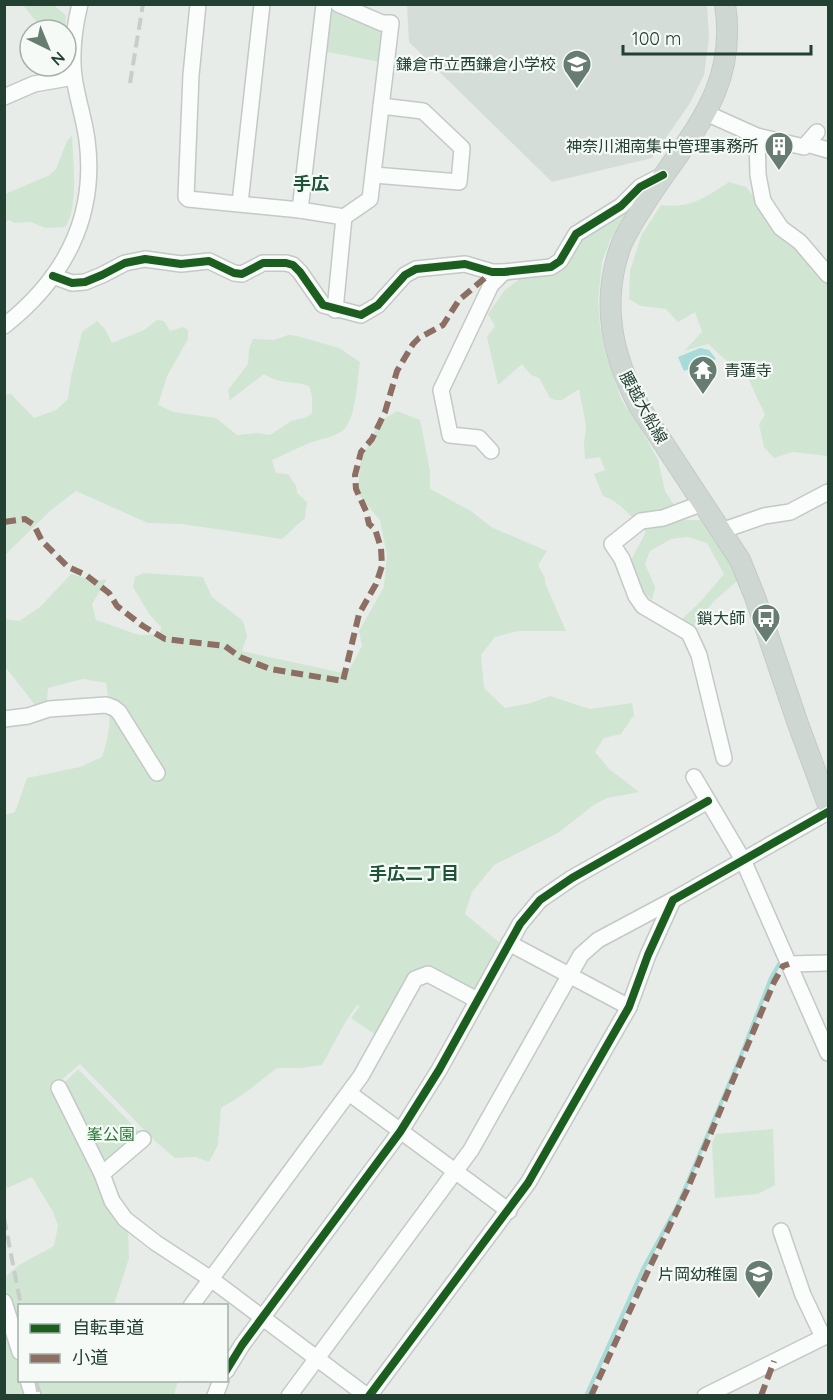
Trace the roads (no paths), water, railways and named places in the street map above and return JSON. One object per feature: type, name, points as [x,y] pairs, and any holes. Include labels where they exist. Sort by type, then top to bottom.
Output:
[{"type":"main road","name":"腰越大船線","points":[[725,4],[729,30],[728,52],[723,73],[706,113],[633,221],[621,247],[613,276],[610,304],[612,329],[617,356],[626,381],[639,405],[740,560],[828,804]]},
{"type":"street","points":[[198,4],[191,75],[186,197],[344,217],[370,199],[391,23],[382,23],[338,4]]},
{"type":"street","points":[[240,203],[262,4]]},
{"type":"street","points":[[300,210],[324,4]]},
{"type":"street","points":[[4,97],[34,84],[68,78]]},
{"type":"street","points":[[4,326],[32,302],[53,276],[81,226],[88,182],[87,140],[74,78]]},
{"type":"street","points":[[374,175],[459,182],[462,148],[423,111],[381,106]]},
{"type":"street","points":[[706,113],[757,136],[804,147],[812,138],[828,150]]},
{"type":"street","points":[[757,136],[758,176],[763,201],[781,228],[800,242],[828,275]]},
{"type":"street","points":[[53,276],[72,283],[85,282],[125,263],[145,259],[181,264],[209,261],[234,273],[242,274],[263,263],[286,263],[293,265],[300,272],[323,306],[361,315],[378,305],[405,276],[416,269],[465,264],[492,272],[504,272],[551,267],[560,261],[576,234],[621,206],[640,187],[663,176]]},
{"type":"street","points":[[334,310],[344,217]]},
{"type":"street","points":[[491,451],[479,438],[450,435],[441,390],[491,285],[504,272]]},
{"type":"street","points":[[721,531],[764,516],[790,512],[828,492]]},
{"type":"street","points":[[703,503],[671,516],[641,522],[612,544],[622,559],[636,596],[643,606],[689,633],[695,644],[724,758]]},
{"type":"street","points":[[4,719],[49,710],[106,705],[119,712],[157,773]]},
{"type":"street","points":[[694,777],[743,860],[828,1053]]},
{"type":"street","points":[[228,1368],[242,1345],[400,1132],[439,1070],[509,943],[530,912],[552,890],[708,801]]},
{"type":"street","points":[[289,1395],[471,1150],[581,955],[590,946],[828,812]]},
{"type":"street","points":[[59,1088],[102,1174],[112,1201],[125,1218],[156,1243],[211,1279],[368,1395],[528,1184],[629,1007],[648,955],[673,900]]},
{"type":"street","points":[[509,943],[629,1007]]},
{"type":"street","points":[[789,964],[828,963]]},
{"type":"street","points":[[192,1304],[361,1076],[414,979],[428,974],[477,1000]]},
{"type":"street","points":[[349,1093],[509,1211]]},
{"type":"street","points":[[102,1174],[143,1139]]},
{"type":"street","points":[[705,1395],[826,1336],[803,1295],[781,1231]]},
{"type":"street","points":[[4,1302],[18,1346]]},
{"type":"water","points":[[700,348],[709,350],[716,359],[684,371],[678,357]]},
{"type":"waterway","points":[[586,1396],[643,1269],[678,1205],[771,978],[782,959]]},
{"type":"railway","points":[[130,83],[143,4]]},
{"type":"railway","points":[[4,1218],[21,1304]]},
{"type":"railway","points":[[36,1382],[39,1396]]},
{"type":"place","name":"鎌倉市立西鎌倉小学校","points":[[577,90]]},
{"type":"place","name":"神奈川湘南集中管理事務所","points":[[779,172]]},
{"type":"place","name":"青蓮寺","points":[[703,396]]},
{"type":"place","name":"鎖大師","points":[[766,644]]},
{"type":"place","name":"片岡幼稚園","points":[[759,1300]]},
{"type":"district","name":"手広","points":[[311,183]]},
{"type":"district","name":"手広二丁目","points":[[414,873]]},
{"type":"park label","name":"峯公園","points":[[111,1134]]}]
